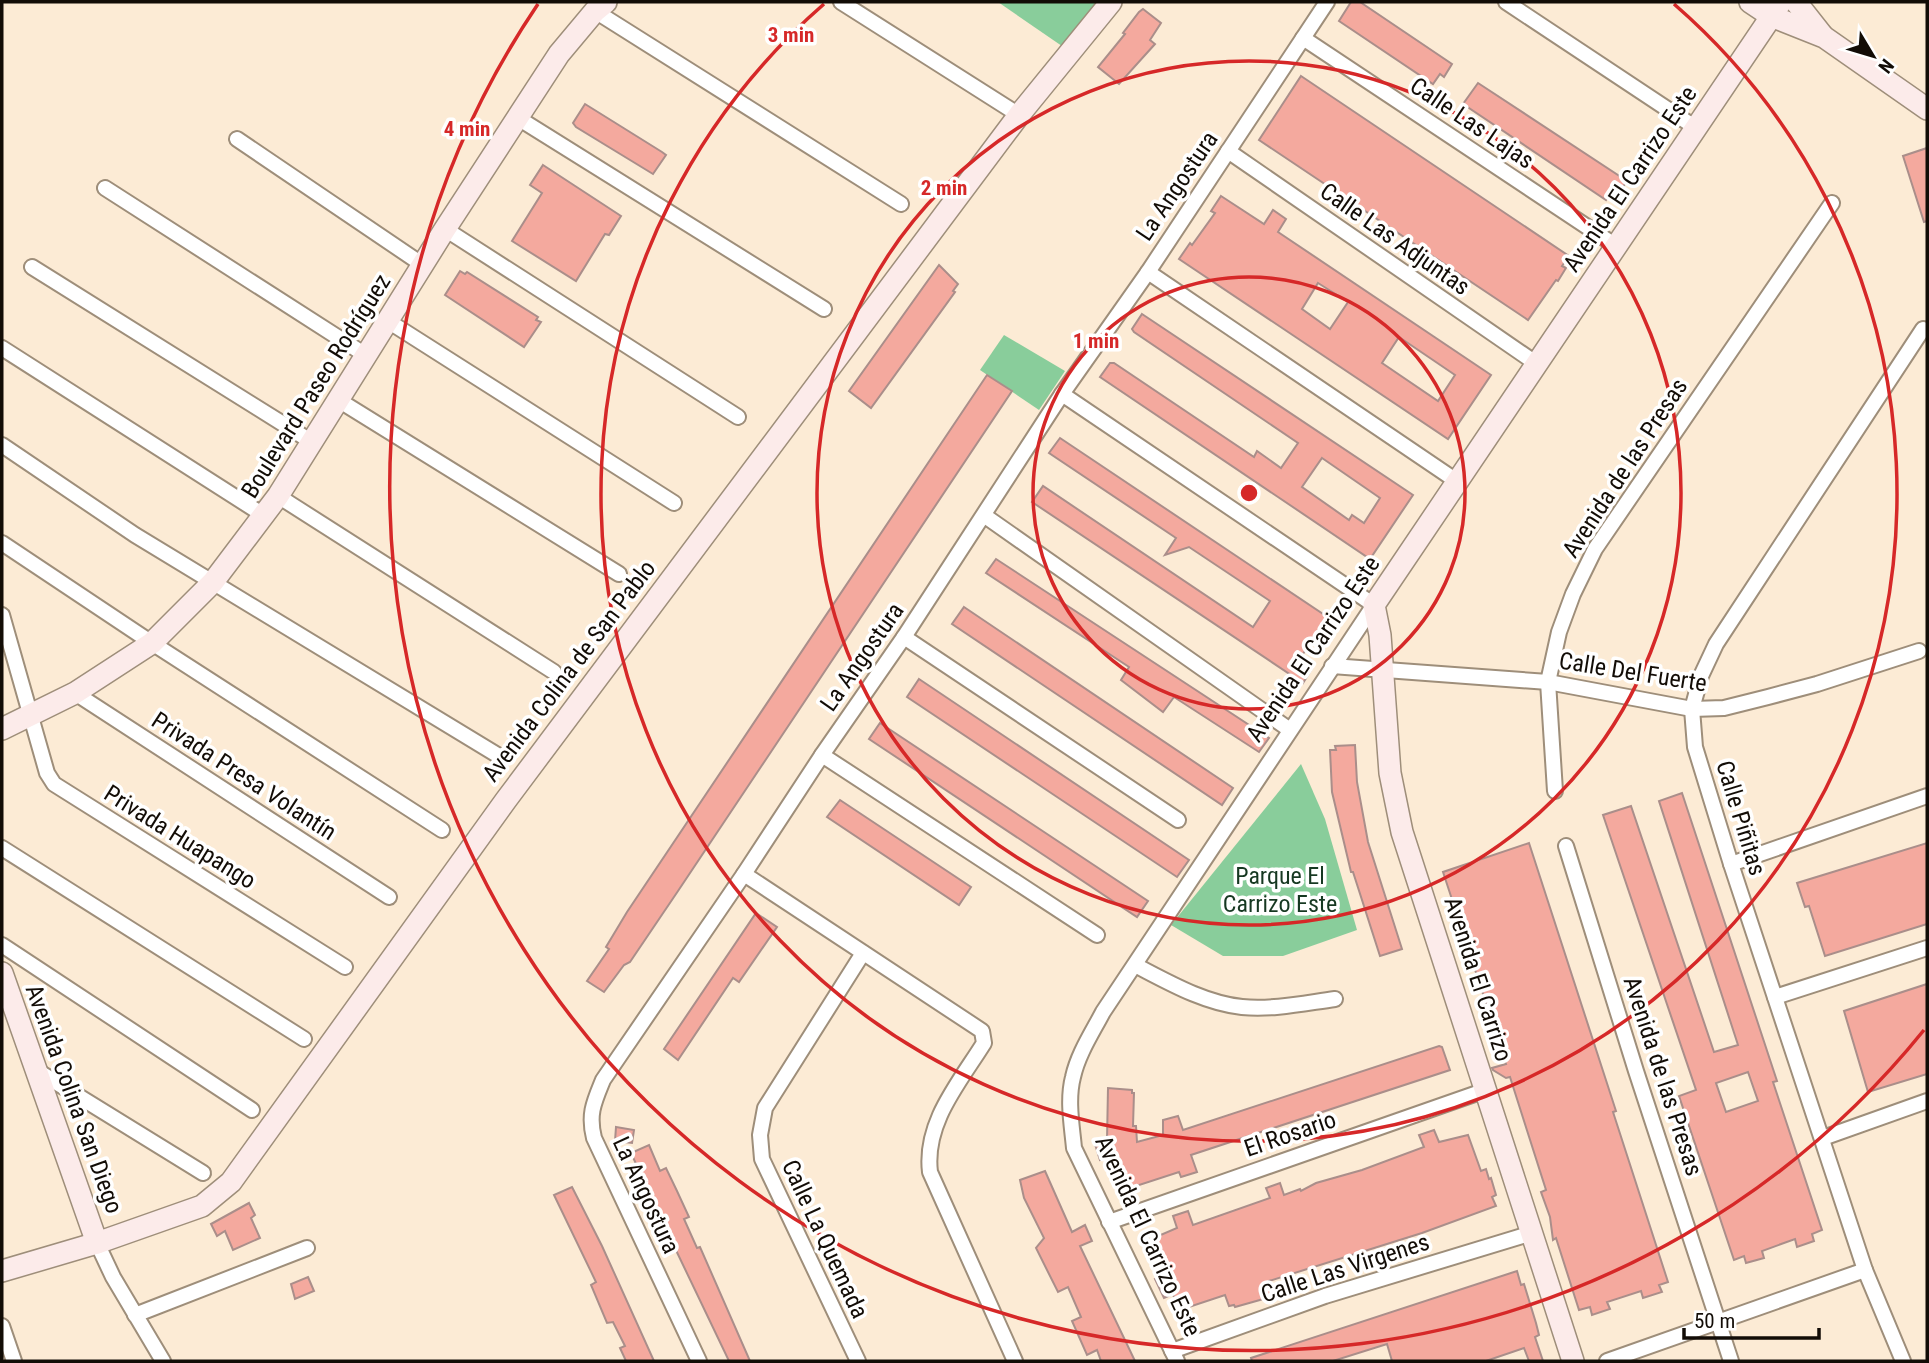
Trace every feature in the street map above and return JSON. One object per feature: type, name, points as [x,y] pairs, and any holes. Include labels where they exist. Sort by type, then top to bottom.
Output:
[{"type":"street","points":[[841,2],[1019,115]]},
{"type":"street","name":"Avenida Colina de San Pablo","points":[[2,1271],[97,1243],[202,1206],[232,1182],[498,810],[1019,115],[1111,2]]},
{"type":"street","name":"La Angostura","points":[[699,1361],[594,1138],[590,1121],[603,1080],[904,637],[1062,394],[1148,272],[1327,2]]},
{"type":"street","points":[[1506,2],[1696,128]]},
{"type":"street","points":[[1750,2],[1776,9],[1824,37],[1927,109]]},
{"type":"street","points":[[1796,2],[1824,37]]},
{"type":"street","points":[[600,6],[901,204]]},
{"type":"street","name":"Boulevard Paseo Rodríguez","points":[[2,729],[75,693],[152,643],[213,582],[265,516],[340,401],[445,229],[559,54],[600,6]]},
{"type":"street","name":"Avenida El Carrizo Este","points":[[1175,1356],[1074,1148],[1072,1078],[1080,1056],[1103,1012],[1332,666],[1776,9]]},
{"type":"street","name":"Calle Las Lajas","points":[[1303,38],[1616,246]]},
{"type":"street","points":[[518,118],[824,309]]},
{"type":"street","points":[[237,139],[423,265]]},
{"type":"street","name":"Calle Las Adjuntas","points":[[1228,151],[1537,364]]},
{"type":"street","points":[[105,188],[367,356]]},
{"type":"street","name":"Avenida de las Presas","points":[[1555,791],[1548,682],[1559,632],[1573,594],[1595,549],[1832,202]]},
{"type":"street","points":[[445,229],[738,417]]},
{"type":"street","points":[[32,267],[312,442]]},
{"type":"street","points":[[1148,272],[1458,482]]},
{"type":"street","points":[[388,321],[674,503]]},
{"type":"street","name":"Calle Piñitas","points":[[1903,1361],[1865,1270],[1731,864],[1695,747],[1692,709],[1701,676],[1716,645],[1923,329]]},
{"type":"street","points":[[2,348],[265,516]]},
{"type":"street","points":[[1062,394],[1374,605]]},
{"type":"street","points":[[340,401],[620,574]]},
{"type":"street","points":[[2,445],[135,535],[499,756]]},
{"type":"street","points":[[278,496],[554,672]]},
{"type":"street","points":[[985,516],[1290,730]]},
{"type":"street","points":[[2,543],[442,830]]},
{"type":"street","name":"Avenida El Carrizo","points":[[1374,605],[1380,635],[1390,773],[1402,832],[1573,1361]]},
{"type":"street","name":"Privada Huapango","points":[[2,615],[47,773],[54,784],[345,967]]},
{"type":"street","points":[[904,637],[1178,820]]},
{"type":"street","name":"Calle Del Fuerte","points":[[1332,666],[1548,682],[1692,709],[1724,708],[1768,697],[1919,651]]},
{"type":"street","name":"Privada Presa Volantín","points":[[75,693],[389,897]]},
{"type":"street","points":[[822,755],[1097,935]]},
{"type":"street","points":[[1731,864],[1927,796]]},
{"type":"street","name":"Avenida de las Presas","points":[[1566,846],[1640,1084],[1731,1361]]},
{"type":"street","points":[[2,848],[304,1038]]},
{"type":"street","points":[[744,874],[982,1031],[984,1043],[939,1116],[931,1136],[928,1155],[930,1172],[1016,1361]]},
{"type":"street","points":[[2,945],[252,1110]]},
{"type":"street","points":[[1775,997],[1927,948]]},
{"type":"street","name":"Calle La Quemada","points":[[858,1361],[762,1159],[760,1135],[765,1108],[863,953]]},
{"type":"street","points":[[1135,965],[1191,993],[1241,1007],[1286,1006],[1335,999]]},
{"type":"street","name":"Avenida Colina San Diego","points":[[2,973],[97,1243]]},
{"type":"street","points":[[34,1069],[203,1173]]},
{"type":"street","name":"El Rosario","points":[[1109,1222],[1486,1090]]},
{"type":"street","points":[[1823,1138],[1927,1101]]},
{"type":"street","name":"Calle Las Virgenes","points":[[1175,1356],[1325,1296],[1532,1233]]},
{"type":"street","points":[[97,1243],[113,1277],[163,1361]]},
{"type":"street","points":[[135,1315],[307,1248]]},
{"type":"street","points":[[1608,1361],[1865,1270]]},
{"type":"street","points":[[2,1326],[14,1361]]},
{"type":"green space","points":[[998,2],[1117,2],[1075,55]]},
{"type":"green space","points":[[1004,335],[1065,371],[1039,410],[980,370]]},
{"type":"green space","name":"Parque El Carrizo Este","points":[[1301,764],[1325,819],[1357,930],[1283,956],[1223,956],[1171,925]]},
{"type":"building","points":[[1351,2],[1360,2],[1452,64],[1444,77],[1440,74],[1433,84],[1339,21]]},
{"type":"building","points":[[1143,9],[1161,23],[1150,40],[1155,44],[1119,84],[1098,67]]},
{"type":"building","points":[[1301,76],[1569,256],[1562,266],[1566,268],[1558,281],[1556,280],[1528,320],[1259,140]]},
{"type":"building","points":[[1478,83],[1627,181],[1618,194],[1612,190],[1606,200],[1463,104]]},
{"type":"building","points":[[585,104],[666,155],[653,174],[576,127],[573,123]]},
{"type":"building","points":[[1927,148],[1927,221],[1924,222],[1903,156]]},
{"type":"building","points":[[543,165],[621,216],[609,235],[605,234],[576,281],[512,241],[542,193],[530,185]]},
{"type":"building","points":[[1221,196],[1264,224],[1273,210],[1286,219],[1278,232],[1491,375],[1448,439],[1179,259],[1215,213],[1211,211]],"holes":[[[1318,283],[1348,302],[1330,329],[1302,309]],[[1399,337],[1455,375],[1438,401],[1382,363]]]},
{"type":"building","points":[[939,265],[958,284],[953,291],[955,292],[871,408],[849,391]]},
{"type":"building","points":[[460,271],[465,274],[467,272],[538,317],[536,320],[541,322],[524,347],[445,295]]},
{"type":"building","points":[[1142,314],[1413,495],[1370,559],[1100,377],[1110,363],[1114,363],[1254,457],[1257,451],[1281,468],[1298,443],[1132,329]],"holes":[[[1322,458],[1380,498],[1364,523],[1352,515],[1349,520],[1302,487]]]},
{"type":"building","points":[[987,375],[1012,391],[630,962],[624,965],[604,992],[587,981],[609,949],[606,947],[627,912]]},
{"type":"building","points":[[1060,438],[1329,618],[1300,658],[1313,667],[1303,683],[1032,502],[1043,486],[1253,627],[1270,601],[1189,547],[1165,555],[1176,538],[1049,453]]},
{"type":"building","points":[[996,559],[1269,738],[1259,752],[1174,697],[1163,712],[1121,680],[1129,667],[986,573]]},
{"type":"building","points":[[964,607],[1233,788],[1222,805],[952,624]]},
{"type":"building","points":[[919,679],[1189,860],[1177,877],[907,697]]},
{"type":"building","points":[[880,723],[1148,901],[1137,917],[869,739]]},
{"type":"building","points":[[1355,745],[1357,782],[1368,842],[1402,949],[1380,956],[1351,872],[1332,792],[1330,750],[1336,750],[1335,746]]},
{"type":"building","points":[[1682,793],[1777,1081],[1773,1082],[1822,1230],[1812,1234],[1814,1241],[1797,1247],[1795,1239],[1762,1251],[1764,1258],[1746,1263],[1744,1256],[1734,1260],[1679,1096],[1696,1090],[1603,815],[1631,806],[1714,1052],[1738,1045],[1659,801]],"holes":[[[1748,1072],[1758,1101],[1726,1112],[1716,1083]]]},
{"type":"building","points":[[840,800],[971,887],[959,905],[827,817]]},
{"type":"building","points":[[1529,843],[1668,1282],[1659,1285],[1662,1292],[1643,1298],[1641,1291],[1607,1302],[1610,1309],[1592,1315],[1590,1307],[1579,1310],[1556,1238],[1553,1240],[1550,1217],[1541,1192],[1546,1190],[1510,1077],[1506,1078],[1492,1068],[1506,1064],[1443,872]]},
{"type":"building","points":[[1927,843],[1927,924],[1825,956],[1809,906],[1805,907],[1797,883]]},
{"type":"building","points":[[756,913],[777,927],[739,982],[733,978],[678,1060],[664,1049]]},
{"type":"building","points":[[1927,984],[1927,1074],[1868,1092],[1844,1011]]},
{"type":"building","points":[[1442,1047],[1450,1070],[1191,1155],[1197,1172],[1181,1177],[1179,1172],[1130,1188],[1129,1184],[1124,1186],[1115,1157],[1100,1160],[1094,1141],[1107,1140],[1108,1088],[1132,1090],[1134,1093],[1133,1126],[1136,1126],[1137,1142],[1163,1135],[1163,1120],[1178,1116],[1183,1130]]},
{"type":"building","points":[[616,1127],[634,1130],[632,1143],[615,1141]]},
{"type":"building","points":[[1434,1130],[1439,1142],[1468,1135],[1481,1171],[1486,1169],[1489,1179],[1491,1178],[1496,1195],[1492,1197],[1496,1206],[1422,1233],[1269,1281],[1274,1296],[1235,1307],[1229,1306],[1225,1295],[1183,1309],[1182,1305],[1177,1307],[1173,1294],[1164,1298],[1155,1279],[1160,1277],[1151,1253],[1156,1252],[1149,1240],[1177,1228],[1173,1216],[1188,1211],[1193,1225],[1270,1198],[1266,1188],[1280,1183],[1284,1195],[1300,1189],[1301,1191],[1316,1183],[1362,1170],[1424,1147],[1419,1135]]},
{"type":"building","points":[[649,1145],[660,1171],[666,1168],[677,1191],[689,1217],[684,1219],[697,1248],[700,1247],[750,1361],[729,1361],[673,1244],[631,1153]]},
{"type":"building","points":[[1045,1171],[1072,1232],[1085,1225],[1092,1241],[1080,1246],[1135,1361],[1101,1361],[1097,1350],[1087,1355],[1072,1321],[1081,1317],[1068,1287],[1058,1292],[1036,1248],[1044,1238],[1024,1198],[1020,1180]]},
{"type":"building","points":[[572,1187],[654,1361],[626,1361],[620,1348],[625,1346],[613,1322],[607,1323],[591,1285],[596,1282],[554,1195]]},
{"type":"building","points":[[249,1203],[255,1215],[251,1218],[260,1238],[233,1250],[225,1231],[217,1236],[211,1224]]},
{"type":"building","points":[[1517,1271],[1521,1285],[1524,1284],[1536,1323],[1539,1335],[1535,1337],[1543,1361],[1529,1361],[1524,1348],[1486,1361],[1392,1361],[1387,1344],[1333,1361],[1252,1361],[1251,1358]]},
{"type":"building","points":[[308,1277],[314,1291],[295,1299],[291,1284]]}]
